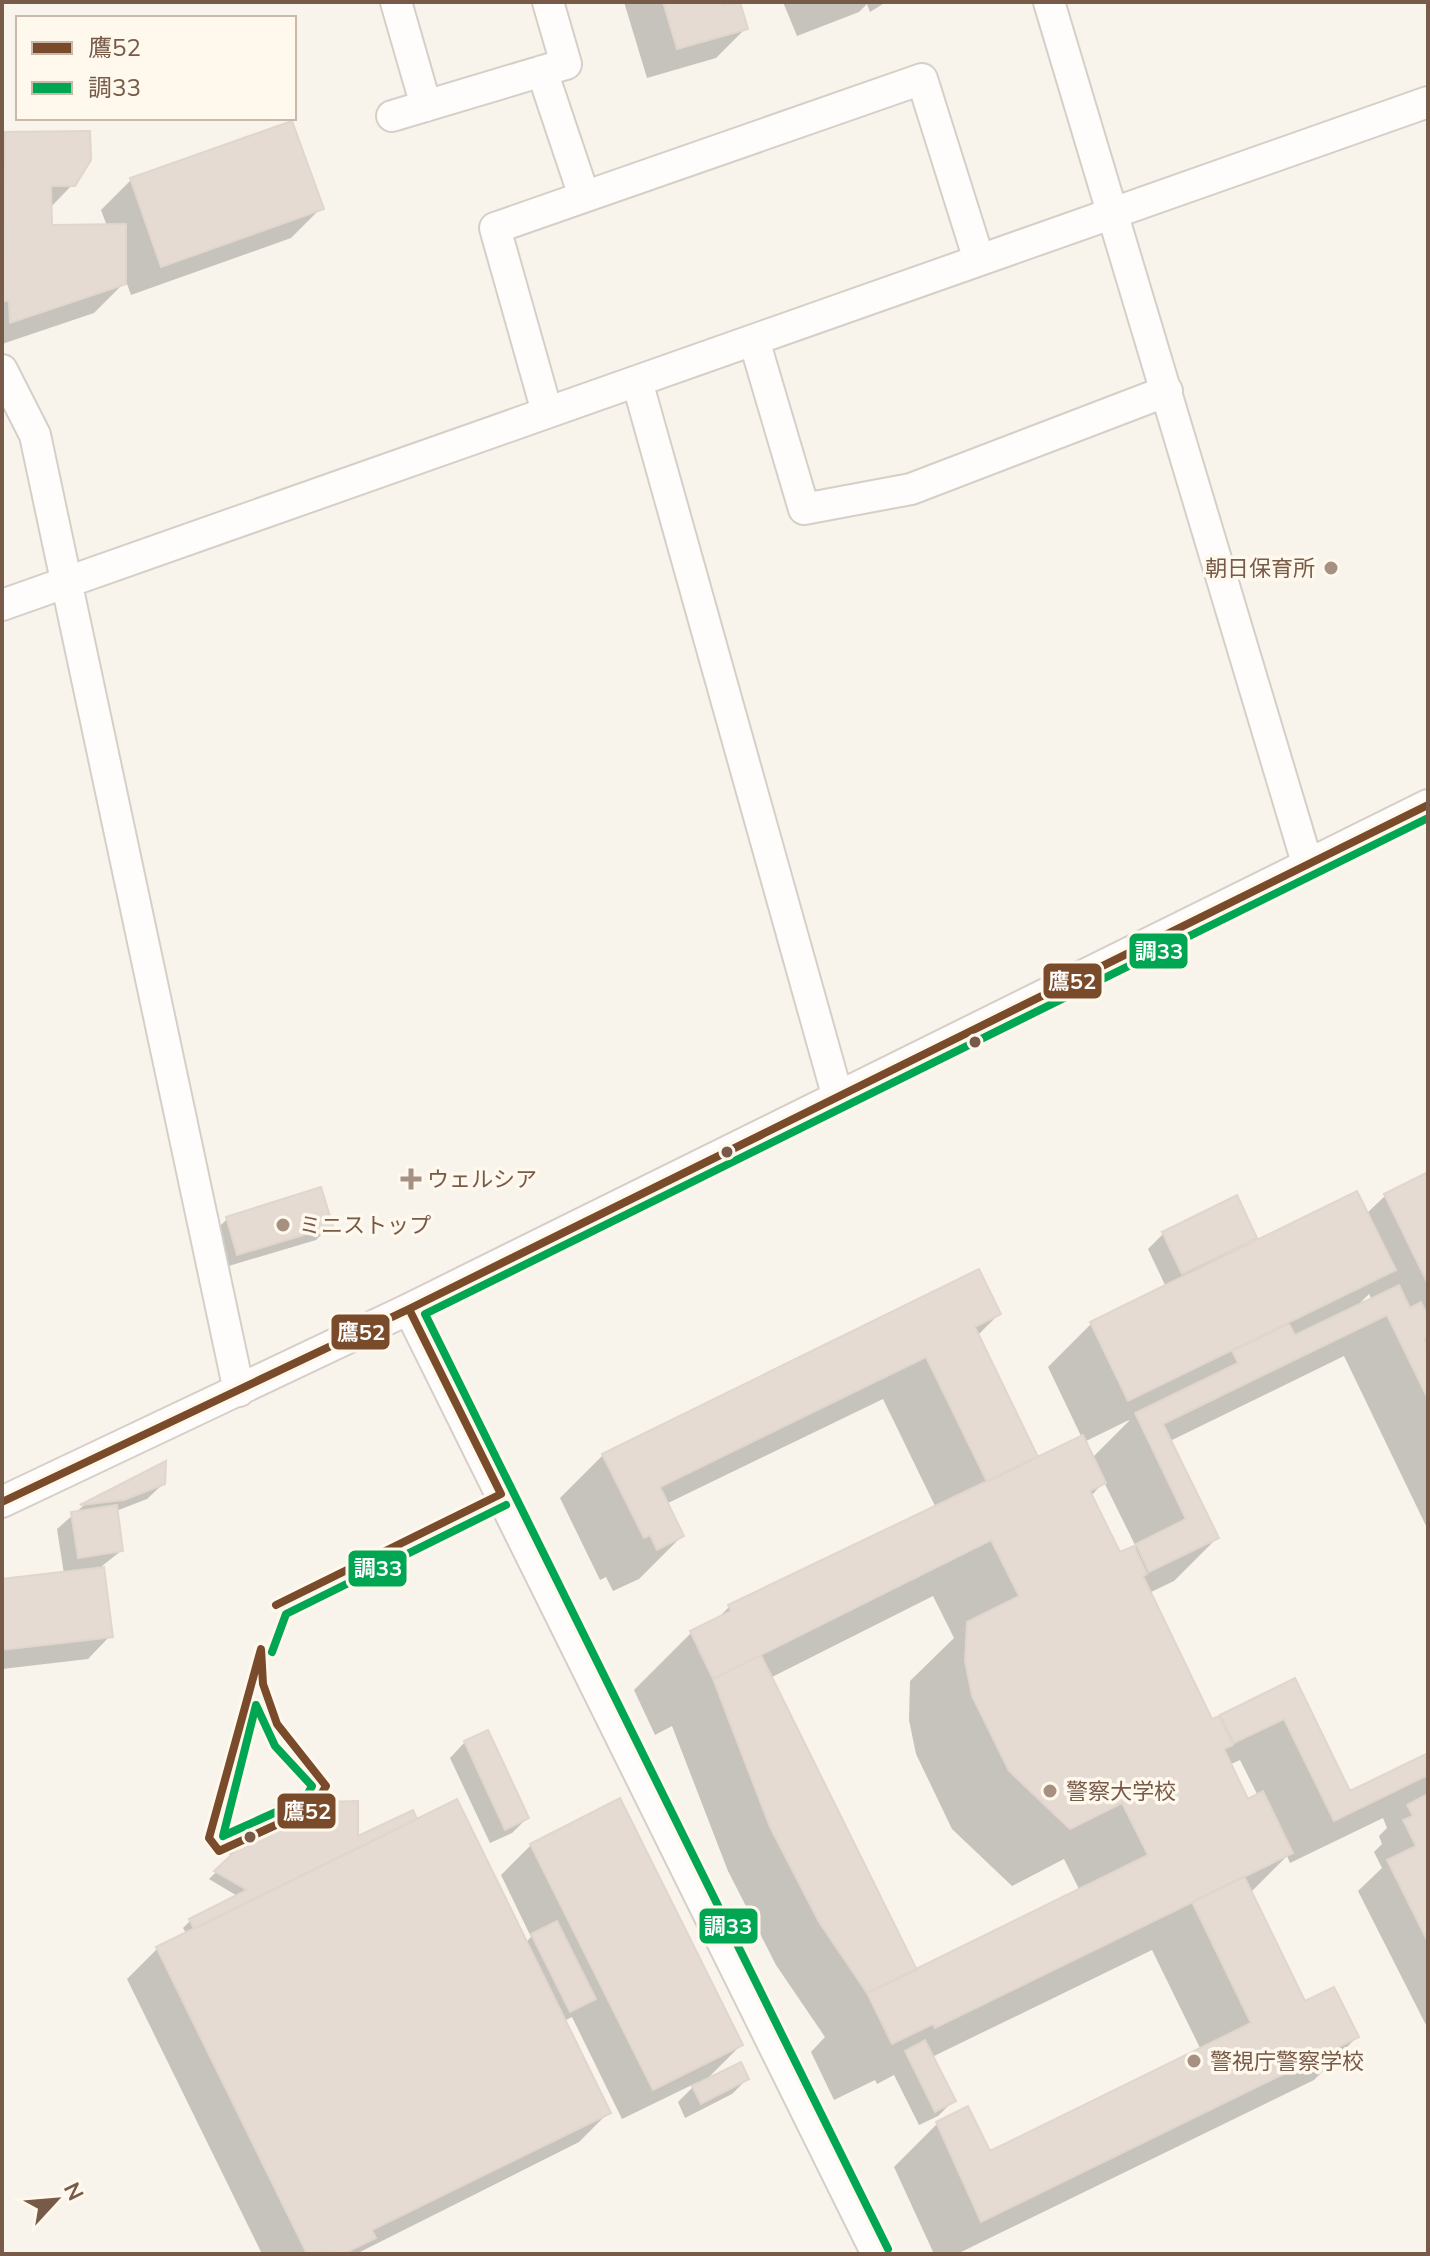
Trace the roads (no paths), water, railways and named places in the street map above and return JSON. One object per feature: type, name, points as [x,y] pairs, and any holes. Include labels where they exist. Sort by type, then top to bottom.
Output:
[{"type":"street","points":[[396,2],[426,106]]},
{"type":"street","points":[[392,116],[566,64],[548,2]]},
{"type":"street","points":[[1049,2],[1308,866]]},
{"type":"street","points":[[542,71],[584,196]]},
{"type":"street","points":[[547,412],[495,228],[584,196],[922,79],[979,260]]},
{"type":"street","points":[[2,605],[1428,102]]},
{"type":"street","points":[[754,340],[804,509],[911,489],[1167,391]]},
{"type":"street","points":[[2,370],[35,435],[239,1391]]},
{"type":"street","points":[[637,381],[838,1098]]},
{"type":"street","points":[[2,1502],[409,1309],[1428,805]]},
{"type":"street","points":[[409,1309],[877,2254]]},
{"type":"place","name":"朝日保育所","points":[[1331,568]]},
{"type":"place","name":"ウェルシア","points":[[411,1179]]},
{"type":"place","name":"ミニストップ","points":[[283,1225]]},
{"type":"place","name":"警察大学校","points":[[1050,1791]]},
{"type":"place","name":"警視庁警察学校","points":[[1194,2061]]}]
